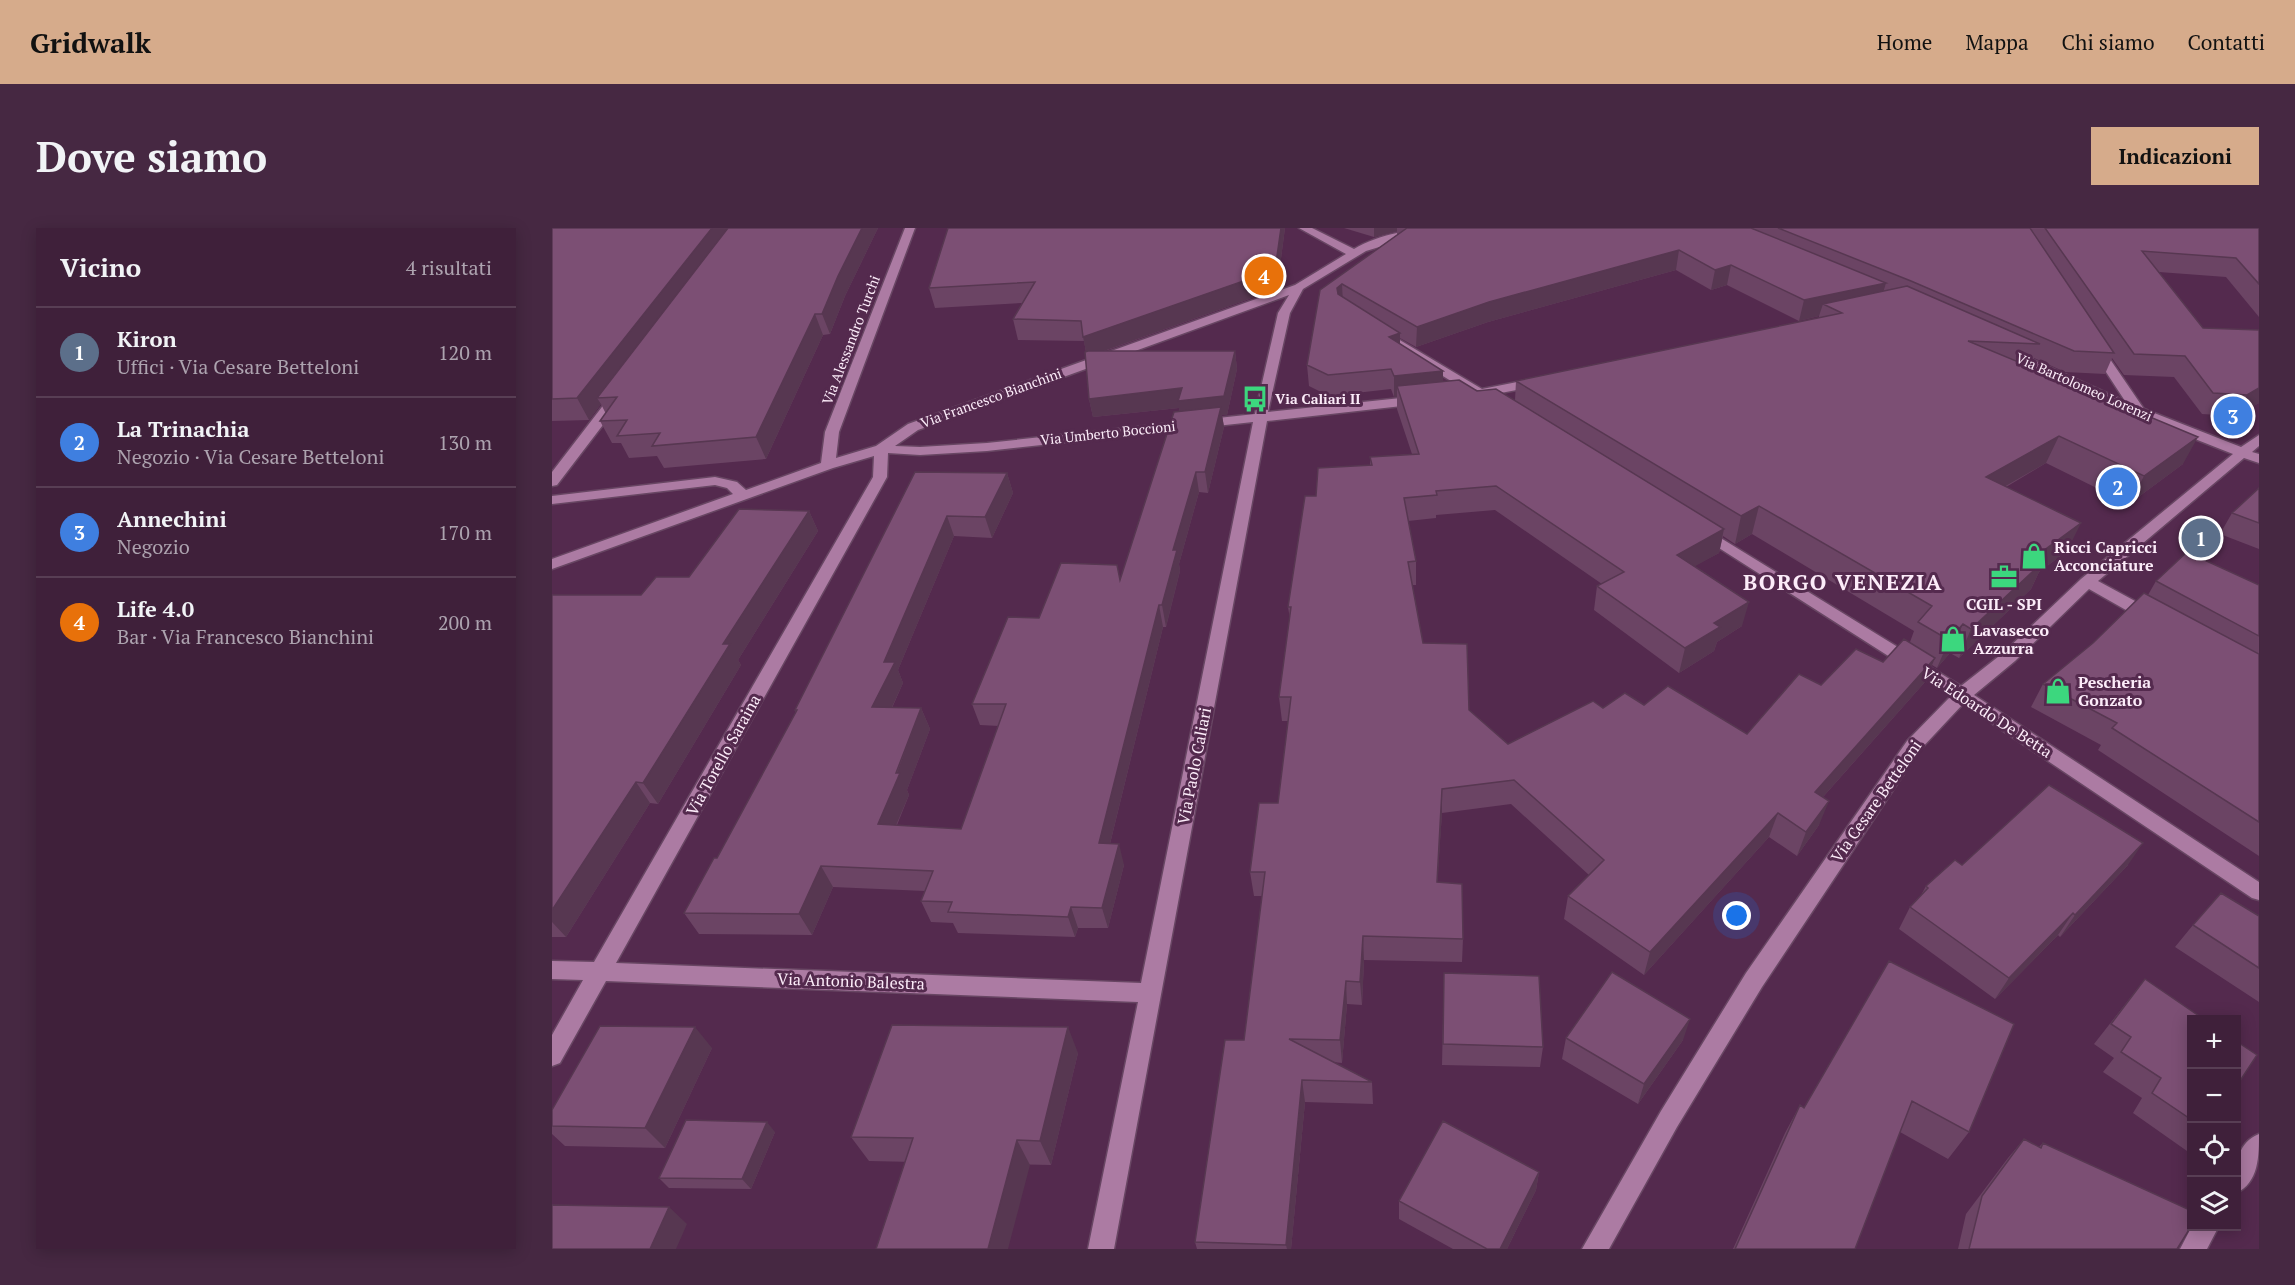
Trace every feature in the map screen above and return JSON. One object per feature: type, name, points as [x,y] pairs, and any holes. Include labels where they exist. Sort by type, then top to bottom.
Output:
[{"type":"street","name":"Via Alessandro Turchi","points":[[828,465],[832,432],[910,228]]},
{"type":"street","points":[[1304,228],[1353,253]]},
{"type":"street","name":"Via Francesco Bianchini","points":[[552,564],[828,465],[881,449],[913,427],[1299,287],[1353,253],[1401,236],[1437,228]]},
{"type":"street","name":"Via Paolo Caliari","points":[[1101,1249],[1261,417],[1284,313],[1299,287]]},
{"type":"street","points":[[1373,328],[1501,406]]},
{"type":"street","points":[[2090,338],[2139,412]]},
{"type":"street","name":"Via Bartolomeo Lorenzi","points":[[1998,349],[2139,412],[2259,459]]},
{"type":"street","points":[[552,482],[630,379]]},
{"type":"street","points":[[1458,396],[1481,394],[1551,379]]},
{"type":"street","name":"Via Umberto Boccioni","points":[[881,449],[920,451],[987,447],[1435,398]]},
{"type":"street","name":"Via Cesare Betteloni","points":[[1595,1249],[1669,1119],[1754,980],[1913,746],[1962,695],[2009,657],[2087,582],[2259,439]]},
{"type":"street","name":"Via Torello Saraina","points":[[552,1056],[880,477],[881,449]]},
{"type":"street","points":[[552,500],[716,481],[732,485],[743,495]]},
{"type":"street","name":"Via Edoardo De Betta","points":[[1690,525],[1962,695],[2259,892]]},
{"type":"street","points":[[2087,582],[2166,625]]},
{"type":"street","name":"Via Antonio Balestra","points":[[552,970],[1150,993]]},
{"type":"street","points":[[2239,1177],[2259,1145]]},
{"type":"street","points":[[2193,1249],[2204,1231]]},
{"type":"building","points":[[552,228],[712,228],[577,398],[552,399]]},
{"type":"building","points":[[728,228],[862,228],[822,314],[815,314],[756,437],[652,446],[660,433],[617,436],[627,420],[600,421],[617,397],[597,398]]},
{"type":"building","points":[[948,228],[1281,228],[1275,270],[1083,337],[1081,321],[1013,319],[1035,282],[929,288]]},
{"type":"building","points":[[1407,228],[1751,228],[1886,283],[1804,300],[1731,265],[1715,270],[1679,250],[1489,302],[1417,327],[1342,284],[1337,288],[1338,294],[1400,333],[1389,337],[1443,371],[1394,376],[1391,369],[1328,375],[1307,365],[1320,290]]},
{"type":"building","points":[[1778,228],[2030,228],[2114,353],[2074,351],[1911,281]]},
{"type":"building","points":[[2045,228],[2259,228],[2259,284],[2236,258],[2142,251],[2203,328],[2259,330],[2259,388],[2247,395],[2213,393],[2185,356],[2134,354]]},
{"type":"building","points":[[1907,286],[2040,344],[1968,341],[2198,437],[2144,476],[2059,436],[1986,477],[2081,523],[2039,554],[2044,561],[1971,629],[1963,624],[1949,640],[1918,622],[1932,606],[1759,506],[1741,516],[1516,381],[1842,313],[1823,304]]},
{"type":"building","points":[[1235,351],[1224,396],[1178,401],[1182,388],[1089,399],[1085,352]]},
{"type":"building","points":[[1459,380],[1477,391],[1496,389],[1724,529],[1677,555],[1749,602],[1714,623],[1720,627],[1685,648],[1597,586],[1624,572],[1496,486],[1436,491],[1437,495],[1404,498],[1416,561],[1408,562],[1423,643],[1467,644],[1469,710],[1508,744],[1593,701],[1603,708],[1625,693],[1644,705],[1668,686],[1747,734],[1799,674],[1821,685],[1856,649],[1883,662],[1904,639],[1935,658],[1815,792],[1829,801],[1806,832],[1778,813],[1650,952],[1568,896],[1604,860],[1514,780],[1442,789],[1437,882],[1462,884],[1463,939],[1363,936],[1360,982],[1346,981],[1340,1040],[1289,1039],[1372,1082],[1302,1080],[1286,1245],[1195,1242],[1225,1040],[1244,1040],[1265,872],[1250,872],[1259,803],[1278,803],[1291,697],[1279,697],[1291,607],[1288,607],[1305,496],[1316,496],[1318,468],[1372,465],[1370,457],[1419,454],[1397,386]]},
{"type":"building","points":[[1221,407],[1205,472],[1196,472],[1173,550],[1177,550],[1162,605],[1159,605],[1099,843],[1119,844],[1102,908],[1071,907],[1068,917],[948,912],[952,902],[921,901],[933,871],[821,866],[799,914],[684,913],[714,858],[717,858],[797,710],[795,710],[915,472],[1007,473],[985,517],[947,516],[884,662],[895,662],[872,707],[921,708],[896,773],[900,773],[878,824],[961,829],[1006,704],[972,704],[1008,617],[1039,618],[1061,563],[1117,565],[1120,580],[1174,412]]},
{"type":"building","points":[[2259,488],[2259,523],[2232,513]]},
{"type":"building","points":[[739,509],[809,511],[723,644],[730,644],[643,783],[636,782],[552,910],[552,595],[641,595],[656,577],[689,577]]},
{"type":"building","points":[[2187,552],[2259,585],[2259,636],[2156,581]]},
{"type":"building","points":[[2144,593],[2259,654],[2259,822],[2112,728],[2117,723],[2043,684],[2093,643]]},
{"type":"building","points":[[2049,785],[2143,843],[2075,915],[2073,913],[2009,978],[1910,907],[1928,888],[1926,886],[1955,860],[1962,865]]},
{"type":"building","points":[[2221,893],[2259,916],[2259,968],[2193,925]]},
{"type":"building","points":[[1889,961],[2014,1024],[1969,1132],[1912,1101],[1855,1249],[1735,1249],[1800,1105],[1804,1108]]},
{"type":"building","points":[[1612,972],[1690,1019],[1644,1084],[1566,1038]]},
{"type":"building","points":[[1444,973],[1539,976],[1543,1047],[1443,1044]]},
{"type":"building","points":[[2145,979],[2198,1015],[2187,1015],[2187,1117],[2152,1093],[2161,1078],[2121,1052],[2131,1037],[2111,1024]]},
{"type":"building","points":[[892,1025],[1068,1027],[1040,1141],[1017,1140],[988,1249],[876,1249],[913,1138],[851,1137]]},
{"type":"building","points":[[600,1026],[695,1027],[645,1128],[552,1126],[552,1110]]},
{"type":"building","points":[[2241,1044],[2257,1055],[2241,1079]]},
{"type":"building","points":[[686,1120],[767,1122],[742,1179],[659,1178]]},
{"type":"building","points":[[1443,1121],[1539,1172],[1500,1249],[1487,1249],[1399,1201]]},
{"type":"building","points":[[2024,1139],[2041,1148],[2043,1143],[2187,1209],[2188,1231],[2177,1249],[1969,1249],[1982,1196]]},
{"type":"building","points":[[552,1205],[669,1207],[650,1249],[552,1249]]},
{"type":"place","name":"Life 4.0","points":[[1264,276]]},
{"type":"place","name":"Via Caliari II","points":[[1255,399]]},
{"type":"place","name":"Annechini","points":[[2233,416]]},
{"type":"place","name":"La Trinachia","points":[[2118,487]]},
{"type":"place","name":"Kiron","points":[[2201,538]]},
{"type":"place","name":"Ricci Capricci Acconciature","points":[[2034,556]]},
{"type":"place","name":"CGIL - SPI","points":[[2004,577]]},
{"type":"place","name":"Lavasecco Azzurra","points":[[1953,639]]},
{"type":"place","name":"Pescheria Gonzato","points":[[2058,691]]},
{"type":"district","name":"BORGO VENEZIA","points":[[1843,582]]}]
